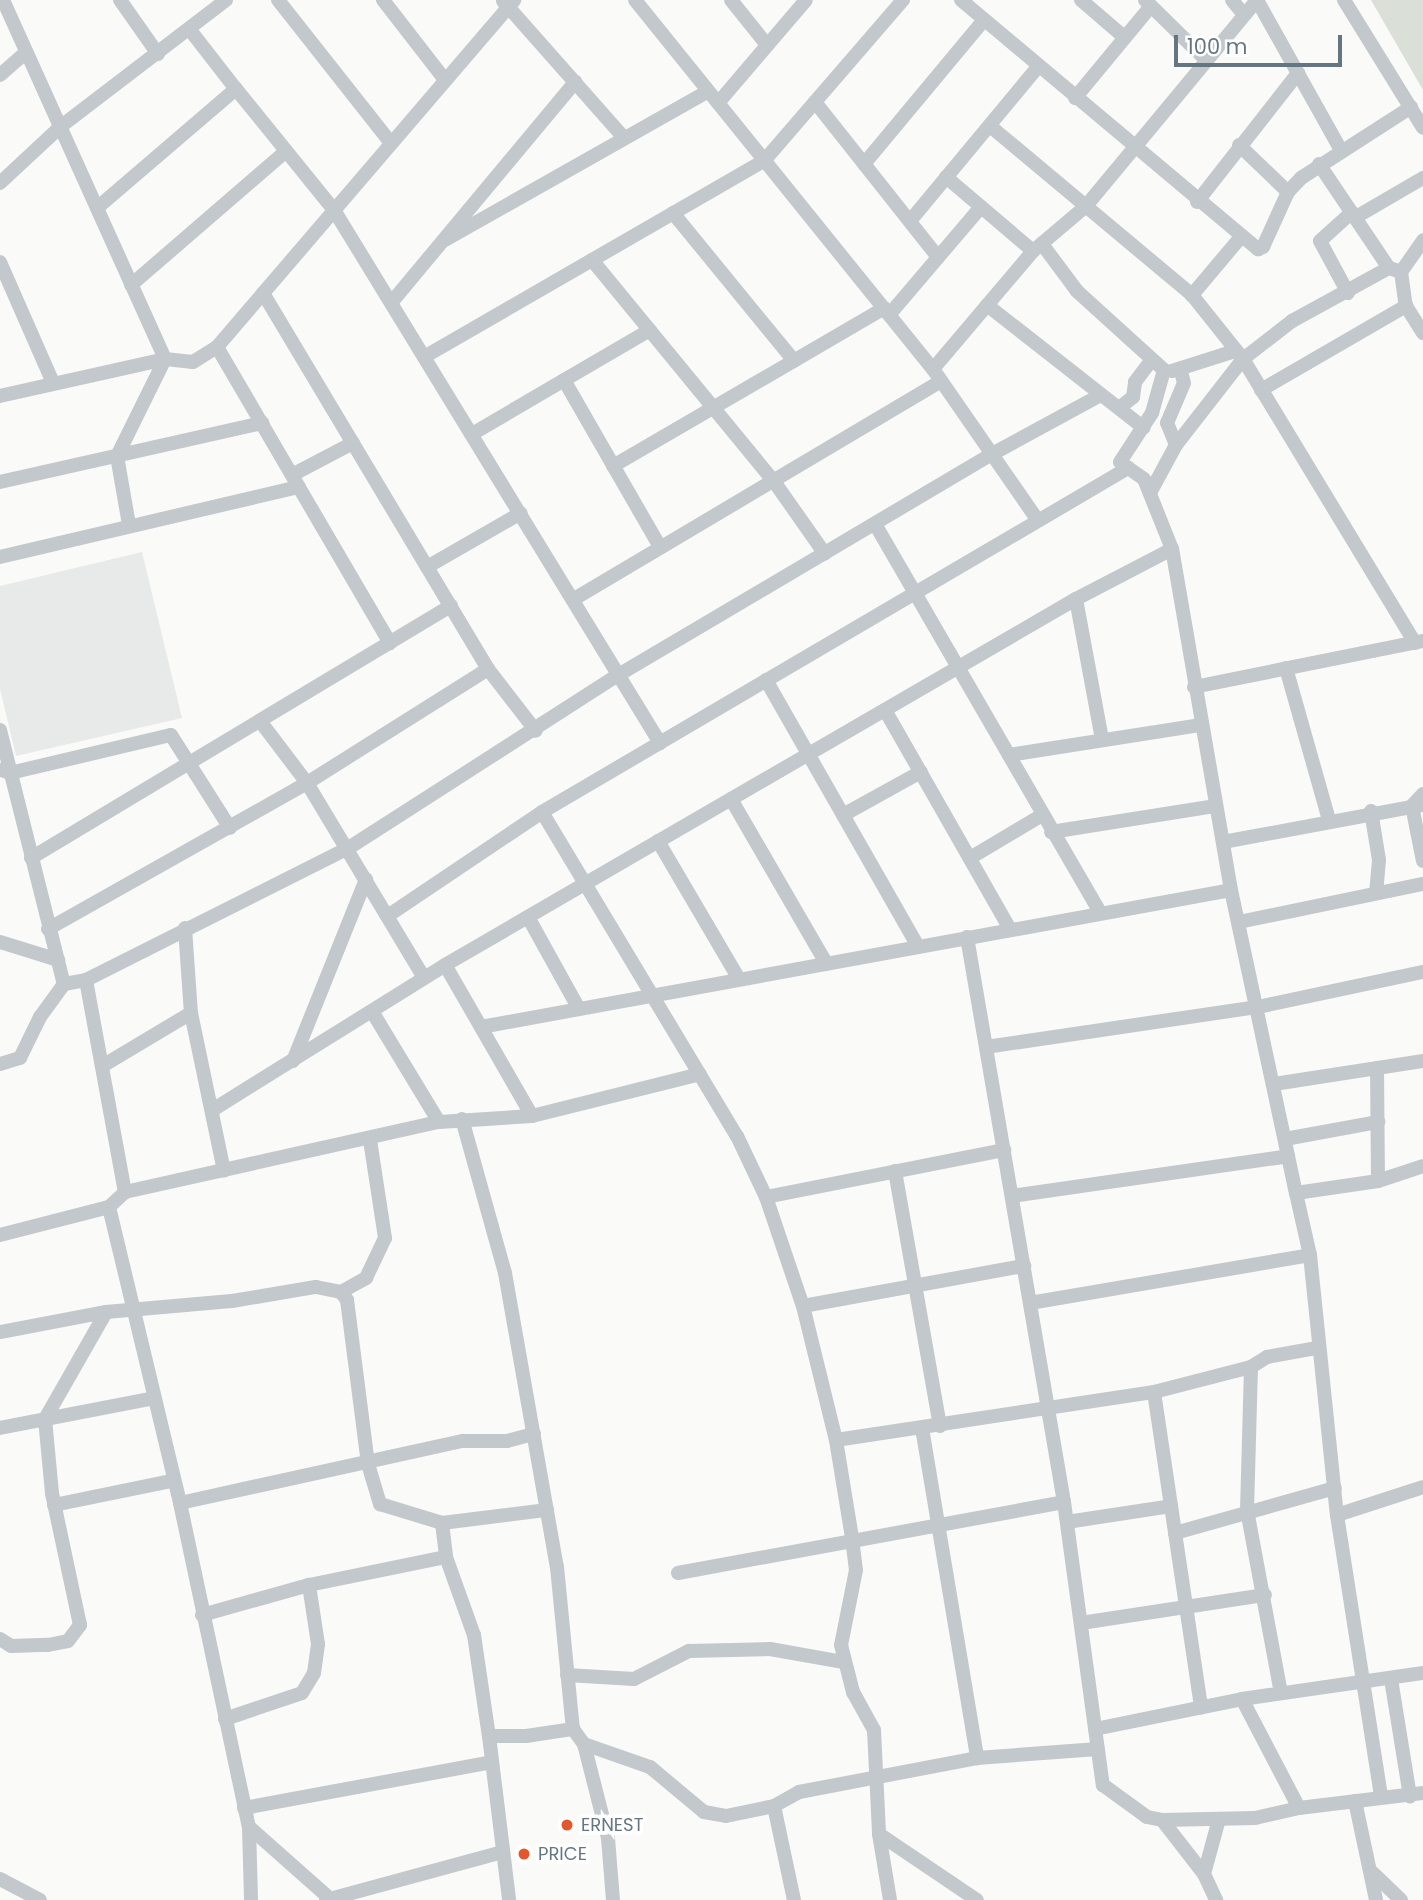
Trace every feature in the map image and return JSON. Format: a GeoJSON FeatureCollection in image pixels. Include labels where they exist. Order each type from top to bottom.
{"type":"FeatureCollection","features":[{"type":"Feature","properties":{"kind":"street"},"geometry":{"type":"LineString","coordinates":[[3,0],[164,359],[117,456],[129,525]]}},
{"type":"Feature","properties":{"kind":"street"},"geometry":{"type":"LineString","coordinates":[[120,0],[158,54]]}},
{"type":"Feature","properties":{"kind":"street"},"geometry":{"type":"LineString","coordinates":[[0,183],[60,127],[226,0]]}},
{"type":"Feature","properties":{"kind":"street"},"geometry":{"type":"LineString","coordinates":[[278,0],[391,143]]}},
{"type":"Feature","properties":{"kind":"street"},"geometry":{"type":"LineString","coordinates":[[383,0],[445,80]]}},
{"type":"Feature","properties":{"kind":"street"},"geometry":{"type":"LineString","coordinates":[[635,0],[937,375],[994,453],[1037,519]]}},
{"type":"Feature","properties":{"kind":"street"},"geometry":{"type":"LineString","coordinates":[[730,0],[767,46]]}},
{"type":"Feature","properties":{"kind":"street"},"geometry":{"type":"LineString","coordinates":[[718,103],[806,0]]}},
{"type":"Feature","properties":{"kind":"street"},"geometry":{"type":"LineString","coordinates":[[424,357],[764,160],[902,0]]}},
{"type":"Feature","properties":{"kind":"street"},"geometry":{"type":"LineString","coordinates":[[961,0],[1252,247],[1263,247],[1288,192],[1320,164],[1411,107]]}},
{"type":"Feature","properties":{"kind":"street"},"geometry":{"type":"LineString","coordinates":[[1081,0],[1124,37]]}},
{"type":"Feature","properties":{"kind":"street"},"geometry":{"type":"LineString","coordinates":[[1232,0],[1244,15]]}},
{"type":"Feature","properties":{"kind":"street"},"geometry":{"type":"LineString","coordinates":[[573,599],[773,480],[937,375],[987,305],[1037,247],[1086,206],[1257,0],[1341,150]]}},
{"type":"Feature","properties":{"kind":"street"},"geometry":{"type":"LineString","coordinates":[[1344,0],[1423,128]]}},
{"type":"Feature","properties":{"kind":"street"},"geometry":{"type":"LineString","coordinates":[[0,396],[164,359],[193,362],[217,347],[445,80],[508,2],[624,138]]}},
{"type":"Feature","properties":{"kind":"street"},"geometry":{"type":"LineString","coordinates":[[1075,98],[1148,3],[1206,60]]}},
{"type":"Feature","properties":{"kind":"street"},"geometry":{"type":"LineString","coordinates":[[864,164],[984,20]]}},
{"type":"Feature","properties":{"kind":"street"},"geometry":{"type":"LineString","coordinates":[[190,30],[334,210],[660,743]]}},
{"type":"Feature","properties":{"kind":"street"},"geometry":{"type":"LineString","coordinates":[[0,75],[26,51]]}},
{"type":"Feature","properties":{"kind":"street"},"geometry":{"type":"LineString","coordinates":[[910,221],[1038,67]]}},
{"type":"Feature","properties":{"kind":"street"},"geometry":{"type":"LineString","coordinates":[[1197,202],[1298,73]]}},
{"type":"Feature","properties":{"kind":"street"},"geometry":{"type":"LineString","coordinates":[[391,303],[575,82]]}},
{"type":"Feature","properties":{"kind":"street"},"geometry":{"type":"LineString","coordinates":[[97,208],[236,89]]}},
{"type":"Feature","properties":{"kind":"street"},"geometry":{"type":"LineString","coordinates":[[446,240],[708,91]]}},
{"type":"Feature","properties":{"kind":"street"},"geometry":{"type":"LineString","coordinates":[[815,102],[938,257]]}},
{"type":"Feature","properties":{"kind":"street"},"geometry":{"type":"LineString","coordinates":[[990,125],[1192,295],[1239,355],[1419,642],[1194,687]]}},
{"type":"Feature","properties":{"kind":"street"},"geometry":{"type":"LineString","coordinates":[[1239,145],[1288,192]]}},
{"type":"Feature","properties":{"kind":"street"},"geometry":{"type":"LineString","coordinates":[[131,285],[286,151]]}},
{"type":"Feature","properties":{"kind":"street"},"geometry":{"type":"LineString","coordinates":[[1320,164],[1395,270],[1406,306],[1423,333]]}},
{"type":"Feature","properties":{"kind":"street"},"geometry":{"type":"LineString","coordinates":[[946,177],[1037,247],[1077,291],[1164,370],[1181,372],[1239,355],[1292,321],[1395,270],[1423,240]]}},
{"type":"Feature","properties":{"kind":"street"},"geometry":{"type":"LineString","coordinates":[[1348,293],[1320,241],[1354,215],[1423,178]]}},
{"type":"Feature","properties":{"kind":"street"},"geometry":{"type":"LineString","coordinates":[[613,466],[794,361],[887,312],[981,206]]}},
{"type":"Feature","properties":{"kind":"street"},"geometry":{"type":"LineString","coordinates":[[673,214],[794,361]]}},
{"type":"Feature","properties":{"kind":"street"},"geometry":{"type":"LineString","coordinates":[[1192,295],[1240,238]]}},
{"type":"Feature","properties":{"kind":"street"},"geometry":{"type":"LineString","coordinates":[[592,260],[773,480],[825,554]]}},
{"type":"Feature","properties":{"kind":"street"},"geometry":{"type":"LineString","coordinates":[[0,262],[53,383]]}},
{"type":"Feature","properties":{"kind":"street"},"geometry":{"type":"LineString","coordinates":[[263,293],[488,669],[536,731]]}},
{"type":"Feature","properties":{"kind":"street"},"geometry":{"type":"LineString","coordinates":[[0,302],[15,298]]}},
{"type":"Feature","properties":{"kind":"street"},"geometry":{"type":"LineString","coordinates":[[987,305],[1099,396],[1144,428]]}},
{"type":"Feature","properties":{"kind":"street"},"geometry":{"type":"LineString","coordinates":[[1261,390],[1406,306]]}},
{"type":"Feature","properties":{"kind":"street"},"geometry":{"type":"LineString","coordinates":[[472,434],[650,330]]}},
{"type":"Feature","properties":{"kind":"street"},"geometry":{"type":"LineString","coordinates":[[217,347],[390,643]]}},
{"type":"Feature","properties":{"kind":"street"},"geometry":{"type":"LineString","coordinates":[[1150,493],[1176,445],[1239,355]]}},
{"type":"Feature","properties":{"kind":"street"},"geometry":{"type":"LineString","coordinates":[[1119,408],[1133,397],[1135,382],[1151,360]]}},
{"type":"Feature","properties":{"kind":"street"},"geometry":{"type":"LineString","coordinates":[[1164,370],[1158,398],[1144,428],[1120,462],[1144,479],[1172,548],[1200,725],[1231,890],[1310,1255],[1317,1348],[1337,1515],[1381,1796]]}},
{"type":"Feature","properties":{"kind":"street"},"geometry":{"type":"LineString","coordinates":[[1176,445],[1167,422],[1184,383],[1181,372]]}},
{"type":"Feature","properties":{"kind":"street"},"geometry":{"type":"LineString","coordinates":[[564,380],[660,547]]}},
{"type":"Feature","properties":{"kind":"street"},"geometry":{"type":"LineString","coordinates":[[0,1063],[20,1058],[40,1017],[64,985],[86,980],[347,849],[536,731],[620,674],[994,453],[1099,396]]}},
{"type":"Feature","properties":{"kind":"street"},"geometry":{"type":"LineString","coordinates":[[0,482],[262,423]]}},
{"type":"Feature","properties":{"kind":"street"},"geometry":{"type":"LineString","coordinates":[[1,555],[296,481],[354,443]]}},
{"type":"Feature","properties":{"kind":"street"},"geometry":{"type":"LineString","coordinates":[[389,915],[542,812],[1128,468]]}},
{"type":"Feature","properties":{"kind":"street"},"geometry":{"type":"LineString","coordinates":[[427,566],[521,513]]}},
{"type":"Feature","properties":{"kind":"street"},"geometry":{"type":"LineString","coordinates":[[875,524],[1051,832],[1100,912]]}},
{"type":"Feature","properties":{"kind":"street"},"geometry":{"type":"LineString","coordinates":[[214,1109],[528,916],[1076,599],[1172,548]]}},
{"type":"Feature","properties":{"kind":"street"},"geometry":{"type":"LineString","coordinates":[[1076,599],[1102,740]]}},
{"type":"Feature","properties":{"kind":"street"},"geometry":{"type":"LineString","coordinates":[[31,858],[451,606]]}},
{"type":"Feature","properties":{"kind":"street"},"geometry":{"type":"LineString","coordinates":[[1286,668],[1329,820]]}},
{"type":"Feature","properties":{"kind":"street"},"geometry":{"type":"LineString","coordinates":[[48,929],[307,783],[488,669]]}},
{"type":"Feature","properties":{"kind":"street"},"geometry":{"type":"LineString","coordinates":[[766,680],[918,946]]}},
{"type":"Feature","properties":{"kind":"street"},"geometry":{"type":"LineString","coordinates":[[885,710],[1010,929]]}},
{"type":"Feature","properties":{"kind":"street"},"geometry":{"type":"LineString","coordinates":[[260,721],[307,783],[389,915],[424,978]]}},
{"type":"Feature","properties":{"kind":"street"},"geometry":{"type":"LineString","coordinates":[[1009,755],[1200,725]]}},
{"type":"Feature","properties":{"kind":"street"},"geometry":{"type":"LineString","coordinates":[[0,730],[5,771],[64,985]]}},
{"type":"Feature","properties":{"kind":"street"},"geometry":{"type":"LineString","coordinates":[[5,771],[165,734],[175,739],[230,828]]}},
{"type":"Feature","properties":{"kind":"street"},"geometry":{"type":"LineString","coordinates":[[843,816],[921,772]]}},
{"type":"Feature","properties":{"kind":"street"},"geometry":{"type":"LineString","coordinates":[[1423,794],[1417,806],[1423,860]]}},
{"type":"Feature","properties":{"kind":"street"},"geometry":{"type":"LineString","coordinates":[[731,799],[826,963]]}},
{"type":"Feature","properties":{"kind":"street"},"geometry":{"type":"LineString","coordinates":[[1051,832],[1216,806]]}},
{"type":"Feature","properties":{"kind":"street"},"geometry":{"type":"LineString","coordinates":[[1223,842],[1371,811],[1417,806]]}},
{"type":"Feature","properties":{"kind":"street"},"geometry":{"type":"LineString","coordinates":[[1371,811],[1379,860],[1376,893]]}},
{"type":"Feature","properties":{"kind":"street"},"geometry":{"type":"LineString","coordinates":[[542,812],[700,1074],[766,1197],[803,1306],[836,1440],[852,1538],[856,1570],[841,1645],[853,1692],[874,1730],[879,1834],[890,1900]]}},
{"type":"Feature","properties":{"kind":"street"},"geometry":{"type":"LineString","coordinates":[[970,858],[1042,815]]}},
{"type":"Feature","properties":{"kind":"street"},"geometry":{"type":"LineString","coordinates":[[658,841],[739,979]]}},
{"type":"Feature","properties":{"kind":"street"},"geometry":{"type":"LineString","coordinates":[[293,1061],[366,879]]}},
{"type":"Feature","properties":{"kind":"street"},"geometry":{"type":"LineString","coordinates":[[1239,922],[1423,884]]}},
{"type":"Feature","properties":{"kind":"street"},"geometry":{"type":"LineString","coordinates":[[481,1027],[1231,890]]}},
{"type":"Feature","properties":{"kind":"street"},"geometry":{"type":"LineString","coordinates":[[528,916],[579,1009]]}},
{"type":"Feature","properties":{"kind":"street"},"geometry":{"type":"LineString","coordinates":[[185,928],[191,1013],[214,1109],[224,1171]]}},
{"type":"Feature","properties":{"kind":"street"},"geometry":{"type":"LineString","coordinates":[[967,937],[1064,1502],[1103,1785],[1147,1817],[1162,1820],[1255,1818],[1299,1808],[1381,1796],[1416,1794],[1391,1679]]}},
{"type":"Feature","properties":{"kind":"street"},"geometry":{"type":"LineString","coordinates":[[0,942],[58,960]]}},
{"type":"Feature","properties":{"kind":"street"},"geometry":{"type":"LineString","coordinates":[[445,965],[532,1116]]}},
{"type":"Feature","properties":{"kind":"street"},"geometry":{"type":"LineString","coordinates":[[986,1046],[1258,1007],[1423,972]]}},
{"type":"Feature","properties":{"kind":"street"},"geometry":{"type":"LineString","coordinates":[[86,980],[104,1065],[125,1192]]}},
{"type":"Feature","properties":{"kind":"street"},"geometry":{"type":"LineString","coordinates":[[104,1065],[191,1013]]}},
{"type":"Feature","properties":{"kind":"street"},"geometry":{"type":"LineString","coordinates":[[373,1013],[439,1122]]}},
{"type":"Feature","properties":{"kind":"street"},"geometry":{"type":"LineString","coordinates":[[1274,1084],[1423,1061]]}},
{"type":"Feature","properties":{"kind":"street"},"geometry":{"type":"LineString","coordinates":[[1377,1068],[1378,1181]]}},
{"type":"Feature","properties":{"kind":"street"},"geometry":{"type":"LineString","coordinates":[[0,1235],[109,1207],[125,1192],[370,1140],[439,1122],[532,1116],[700,1074]]}},
{"type":"Feature","properties":{"kind":"street"},"geometry":{"type":"LineString","coordinates":[[463,1119],[496,1233],[547,1510],[573,1729],[584,1744],[608,1838],[613,1900]]}},
{"type":"Feature","properties":{"kind":"street"},"geometry":{"type":"LineString","coordinates":[[1285,1139],[1378,1122]]}},
{"type":"Feature","properties":{"kind":"street"},"geometry":{"type":"LineString","coordinates":[[0,1332],[106,1312],[232,1301],[316,1287],[341,1292],[366,1278],[385,1238],[370,1140]]}},
{"type":"Feature","properties":{"kind":"street"},"geometry":{"type":"LineString","coordinates":[[766,1197],[1004,1150]]}},
{"type":"Feature","properties":{"kind":"street"},"geometry":{"type":"LineString","coordinates":[[1012,1196],[1288,1156]]}},
{"type":"Feature","properties":{"kind":"street"},"geometry":{"type":"LineString","coordinates":[[1296,1194],[1378,1181],[1423,1166]]}},
{"type":"Feature","properties":{"kind":"street"},"geometry":{"type":"LineString","coordinates":[[895,1171],[940,1426]]}},
{"type":"Feature","properties":{"kind":"street"},"geometry":{"type":"LineString","coordinates":[[109,1207],[171,1481],[180,1503],[249,1827],[251,1900]]}},
{"type":"Feature","properties":{"kind":"street"},"geometry":{"type":"LineString","coordinates":[[1030,1304],[1310,1255]]}},
{"type":"Feature","properties":{"kind":"street"},"geometry":{"type":"LineString","coordinates":[[803,1306],[1024,1266]]}},
{"type":"Feature","properties":{"kind":"street"},"geometry":{"type":"LineString","coordinates":[[341,1292],[347,1300],[368,1464],[380,1504],[442,1523],[547,1510]]}},
{"type":"Feature","properties":{"kind":"street"},"geometry":{"type":"LineString","coordinates":[[0,1639],[11,1646],[48,1645],[68,1640],[80,1625],[54,1505],[45,1419],[106,1312]]}},
{"type":"Feature","properties":{"kind":"street"},"geometry":{"type":"LineString","coordinates":[[836,1440],[1049,1410],[1154,1392],[1251,1367],[1267,1356],[1317,1348]]}},
{"type":"Feature","properties":{"kind":"street"},"geometry":{"type":"LineString","coordinates":[[1251,1367],[1247,1510],[1265,1595],[1281,1693]]}},
{"type":"Feature","properties":{"kind":"street"},"geometry":{"type":"LineString","coordinates":[[1154,1392],[1201,1707]]}},
{"type":"Feature","properties":{"kind":"street"},"geometry":{"type":"LineString","coordinates":[[0,1428],[153,1398]]}},
{"type":"Feature","properties":{"kind":"street"},"geometry":{"type":"LineString","coordinates":[[922,1428],[977,1758]]}},
{"type":"Feature","properties":{"kind":"street"},"geometry":{"type":"LineString","coordinates":[[180,1503],[368,1464],[463,1441],[507,1441],[534,1434]]}},
{"type":"Feature","properties":{"kind":"street"},"geometry":{"type":"LineString","coordinates":[[54,1505],[171,1481]]}},
{"type":"Feature","properties":{"kind":"street"},"geometry":{"type":"LineString","coordinates":[[1337,1515],[1423,1487]]}},
{"type":"Feature","properties":{"kind":"street"},"geometry":{"type":"LineString","coordinates":[[1175,1533],[1247,1510],[1335,1488]]}},
{"type":"Feature","properties":{"kind":"street"},"geometry":{"type":"LineString","coordinates":[[678,1573],[852,1538],[1064,1502]]}},
{"type":"Feature","properties":{"kind":"street"},"geometry":{"type":"LineString","coordinates":[[1067,1522],[1171,1506]]}},
{"type":"Feature","properties":{"kind":"street"},"geometry":{"type":"LineString","coordinates":[[442,1523],[446,1557],[474,1635],[509,1900]]}},
{"type":"Feature","properties":{"kind":"street"},"geometry":{"type":"LineString","coordinates":[[202,1615],[309,1585],[446,1557]]}},
{"type":"Feature","properties":{"kind":"street"},"geometry":{"type":"LineString","coordinates":[[225,1719],[302,1693],[314,1673],[318,1644],[309,1585]]}},
{"type":"Feature","properties":{"kind":"street"},"geometry":{"type":"LineString","coordinates":[[1081,1623],[1265,1595]]}},
{"type":"Feature","properties":{"kind":"street"},"geometry":{"type":"LineString","coordinates":[[567,1675],[634,1679],[689,1651],[770,1649],[844,1662]]}},
{"type":"Feature","properties":{"kind":"street"},"geometry":{"type":"LineString","coordinates":[[1095,1729],[1242,1699],[1362,1684],[1423,1673]]}},
{"type":"Feature","properties":{"kind":"street"},"geometry":{"type":"LineString","coordinates":[[1242,1699],[1299,1808]]}},
{"type":"Feature","properties":{"kind":"street"},"geometry":{"type":"LineString","coordinates":[[489,1735],[526,1736],[573,1729]]}},
{"type":"Feature","properties":{"kind":"street"},"geometry":{"type":"LineString","coordinates":[[584,1744],[650,1767],[704,1812],[726,1816],[774,1806],[799,1792],[876,1780],[977,1758],[1098,1749]]}},
{"type":"Feature","properties":{"kind":"street"},"geometry":{"type":"LineString","coordinates":[[244,1808],[492,1762]]}},
{"type":"Feature","properties":{"kind":"street"},"geometry":{"type":"LineString","coordinates":[[1354,1801],[1373,1873],[1376,1900]]}},
{"type":"Feature","properties":{"kind":"street"},"geometry":{"type":"LineString","coordinates":[[774,1806],[794,1900]]}},
{"type":"Feature","properties":{"kind":"street"},"geometry":{"type":"LineString","coordinates":[[1203,1874],[1219,1819]]}},
{"type":"Feature","properties":{"kind":"street"},"geometry":{"type":"LineString","coordinates":[[1162,1820],[1203,1874],[1216,1900]]}},
{"type":"Feature","properties":{"kind":"street"},"geometry":{"type":"LineString","coordinates":[[249,1827],[327,1899],[503,1852]]}},
{"type":"Feature","properties":{"kind":"street"},"geometry":{"type":"LineString","coordinates":[[879,1834],[977,1900]]}},
{"type":"Feature","properties":{"kind":"street"},"geometry":{"type":"LineString","coordinates":[[1373,1873],[1401,1900]]}},
{"type":"Feature","properties":{"kind":"street"},"geometry":{"type":"LineString","coordinates":[[0,1879],[40,1900]]}},
{"type":"Feature","properties":{"kind":"shaded area"},"geometry":{"type":"Polygon","coordinates":[[[1371,0],[1423,0],[1423,90],[1371,0]]]}},
{"type":"Feature","properties":{"kind":"shaded area"},"geometry":{"type":"Polygon","coordinates":[[[142,552],[182,718],[16,756],[0,689],[0,586],[142,552]]]}},
{"type":"Feature","properties":{"kind":"place","name":"ERNEST"},"geometry":{"type":"Point","coordinates":[567,1825]}},
{"type":"Feature","properties":{"kind":"place","name":"PRICE"},"geometry":{"type":"Point","coordinates":[524,1854]}}]}
